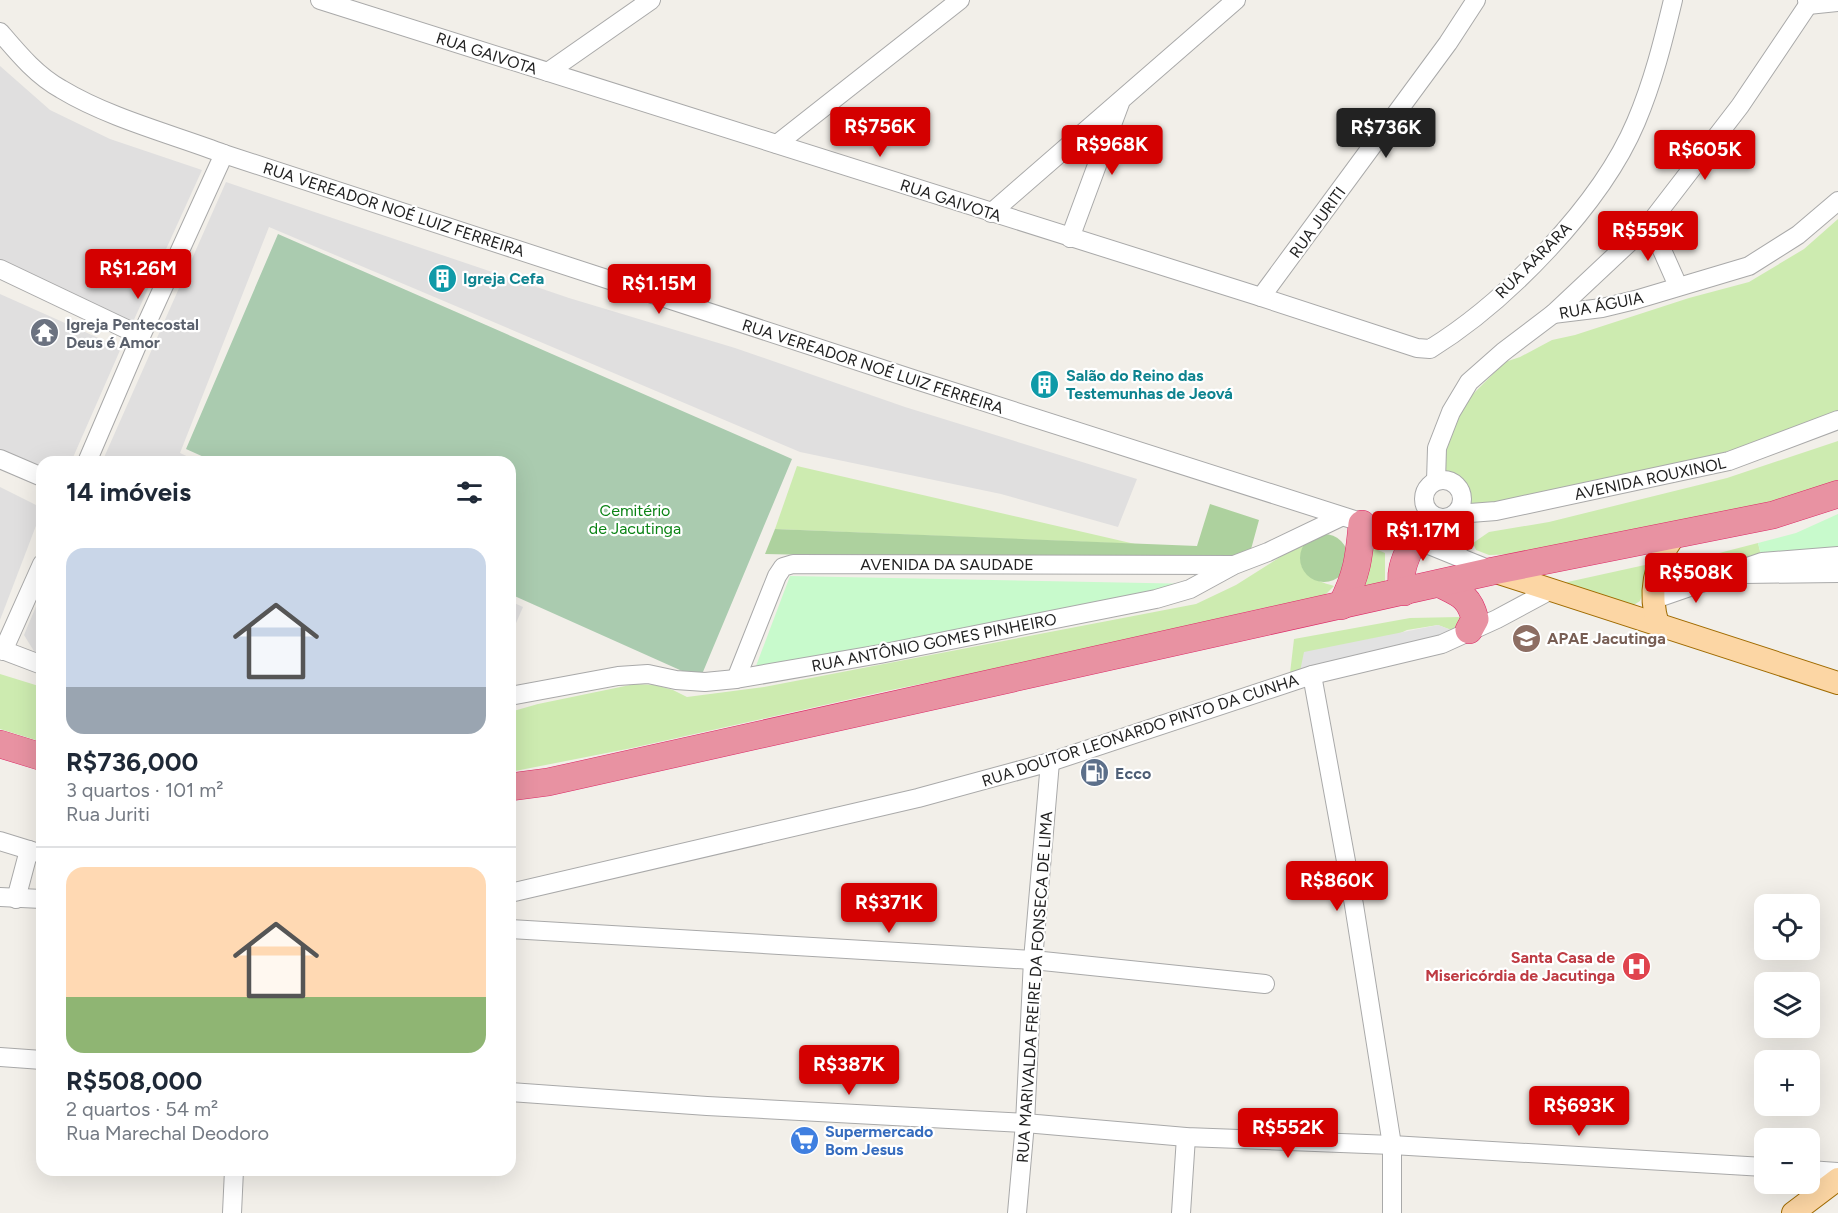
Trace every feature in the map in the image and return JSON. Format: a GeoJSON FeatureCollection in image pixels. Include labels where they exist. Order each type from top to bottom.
{"type":"FeatureCollection","features":[{"type":"Feature","properties":{"kind":"highway"},"geometry":{"type":"LineString","coordinates":[[516,786],[548,782],[1493,571],[1773,515],[1838,494]]}},
{"type":"Feature","properties":{"kind":"highway"},"geometry":{"type":"LineString","coordinates":[[1341,606],[1356,571],[1352,520]]}},
{"type":"Feature","properties":{"kind":"highway"},"geometry":{"type":"LineString","coordinates":[[1404,592],[1401,572],[1414,539]]}},
{"type":"Feature","properties":{"kind":"highway"},"geometry":{"type":"LineString","coordinates":[[1440,584],[1458,593],[1471,604],[1475,619],[1469,630]]}},
{"type":"Feature","properties":{"kind":"highway"},"geometry":{"type":"LineString","coordinates":[[0,744],[36,755]]}},
{"type":"Feature","properties":{"kind":"main road"},"geometry":{"type":"LineString","coordinates":[[1658,625],[1652,600],[1653,581],[1660,560],[1674,536]]}},
{"type":"Feature","properties":{"kind":"main road"},"geometry":{"type":"LineString","coordinates":[[1493,571],[1838,683]]}},
{"type":"Feature","properties":{"kind":"main road"},"geometry":{"type":"LineString","coordinates":[[1793,1213],[1838,1179]]}},
{"type":"Feature","properties":{"kind":"street","name":"RUA GAIVOTA"},"geometry":{"type":"LineString","coordinates":[[320,0],[1417,348],[1430,349],[1443,341]]}},
{"type":"Feature","properties":{"kind":"street"},"geometry":{"type":"LineString","coordinates":[[548,72],[651,0]]}},
{"type":"Feature","properties":{"kind":"street"},"geometry":{"type":"LineString","coordinates":[[777,144],[960,0]]}},
{"type":"Feature","properties":{"kind":"street"},"geometry":{"type":"LineString","coordinates":[[991,213],[1236,0]]}},
{"type":"Feature","properties":{"kind":"street","name":"RUA JURITI"},"geometry":{"type":"LineString","coordinates":[[1261,297],[1448,43],[1476,0]]}},
{"type":"Feature","properties":{"kind":"street","name":"RUA AARARA"},"geometry":{"type":"LineString","coordinates":[[1443,341],[1503,293],[1567,230],[1607,175],[1635,124],[1648,91],[1656,69],[1673,0]]}},
{"type":"Feature","properties":{"kind":"street"},"geometry":{"type":"LineString","coordinates":[[1552,314],[1650,223],[1740,106],[1808,3],[1838,2]]}},
{"type":"Feature","properties":{"kind":"street","name":"RUA VEREADOR NOÉ LUIZ FERREIRA"},"geometry":{"type":"LineString","coordinates":[[0,32],[28,64],[59,88],[94,105],[224,154],[1414,539],[1493,571]]}},
{"type":"Feature","properties":{"kind":"street"},"geometry":{"type":"LineString","coordinates":[[1070,238],[1121,101]]}},
{"type":"Feature","properties":{"kind":"street"},"geometry":{"type":"LineString","coordinates":[[90,456],[141,336],[224,154]]}},
{"type":"Feature","properties":{"kind":"street","name":"RUA ÁGUIA"},"geometry":{"type":"LineString","coordinates":[[1436,481],[1437,448],[1451,412],[1469,382],[1552,314],[1602,308],[1635,300],[1749,266],[1798,236],[1838,201]]}},
{"type":"Feature","properties":{"kind":"street"},"geometry":{"type":"LineString","coordinates":[[1650,223],[1678,286]]}},
{"type":"Feature","properties":{"kind":"street"},"geometry":{"type":"LineString","coordinates":[[0,269],[141,336]]}},
{"type":"Feature","properties":{"kind":"street","name":"AVENIDA ROUXINOL"},"geometry":{"type":"LineString","coordinates":[[1443,515],[1496,511],[1729,461],[1838,420]]}},
{"type":"Feature","properties":{"kind":"street"},"geometry":{"type":"LineString","coordinates":[[0,459],[36,474]]}},
{"type":"Feature","properties":{"kind":"street"},"geometry":{"type":"LineString","coordinates":[[1414,539],[1443,515],[1462,506],[1463,498],[1460,489],[1453,482],[1436,481],[1428,486],[1424,495],[1424,504],[1443,515],[1458,556]]}},
{"type":"Feature","properties":{"kind":"street","name":"RUA ANTÔNIO GOMES PINHEIRO"},"geometry":{"type":"LineString","coordinates":[[516,695],[618,676],[648,674],[676,680],[705,682],[736,679],[880,654],[1156,599],[1190,589],[1234,565],[1352,520]]}},
{"type":"Feature","properties":{"kind":"street"},"geometry":{"type":"LineString","coordinates":[[1652,600],[1762,562],[1838,556]]}},
{"type":"Feature","properties":{"kind":"street","name":"AVENIDA DA SAUDADE"},"geometry":{"type":"LineString","coordinates":[[736,679],[777,576],[783,567],[793,564],[1234,565]]}},
{"type":"Feature","properties":{"kind":"street"},"geometry":{"type":"LineString","coordinates":[[1729,574],[1838,573]]}},
{"type":"Feature","properties":{"kind":"street"},"geometry":{"type":"LineString","coordinates":[[36,577],[2,650],[36,663]]}},
{"type":"Feature","properties":{"kind":"street","name":"RUA DOUTOR LEONARDO PINTO DA CUNHA"},"geometry":{"type":"LineString","coordinates":[[516,891],[918,798],[1050,762],[1312,675],[1442,644],[1497,619],[1551,590]]}},
{"type":"Feature","properties":{"kind":"street"},"geometry":{"type":"LineString","coordinates":[[1312,675],[1354,905],[1392,1145],[1392,1213]]}},
{"type":"Feature","properties":{"kind":"street"},"geometry":{"type":"LineString","coordinates":[[516,687],[528,692]]}},
{"type":"Feature","properties":{"kind":"street","name":"RUA MARIVALDA FREIRE DA FONSECA DE LIMA"},"geometry":{"type":"LineString","coordinates":[[1017,1213],[1025,1123],[1033,960],[1050,762]]}},
{"type":"Feature","properties":{"kind":"street"},"geometry":{"type":"LineString","coordinates":[[0,841],[35,852],[8,898],[36,900]]}},
{"type":"Feature","properties":{"kind":"street"},"geometry":{"type":"LineString","coordinates":[[516,929],[1033,960],[1264,984]]}},
{"type":"Feature","properties":{"kind":"street"},"geometry":{"type":"LineString","coordinates":[[0,1057],[36,1060]]}},
{"type":"Feature","properties":{"kind":"street"},"geometry":{"type":"LineString","coordinates":[[516,1092],[707,1106],[1025,1123],[1186,1137],[1392,1145],[1754,1166]]}},
{"type":"Feature","properties":{"kind":"street"},"geometry":{"type":"LineString","coordinates":[[1181,1213],[1186,1137]]}},
{"type":"Feature","properties":{"kind":"street"},"geometry":{"type":"LineString","coordinates":[[1820,1171],[1838,1172]]}},
{"type":"Feature","properties":{"kind":"street"},"geometry":{"type":"LineString","coordinates":[[232,1213],[234,1176]]}},
{"type":"Feature","properties":{"kind":"shaded area"},"geometry":{"type":"Polygon","coordinates":[[[0,66],[50,110],[110,139],[202,170],[132,324],[0,264],[0,66]]]}},
{"type":"Feature","properties":{"kind":"shaded area"},"geometry":{"type":"Polygon","coordinates":[[[226,182],[569,298],[735,348],[905,407],[1137,479],[1118,527],[1001,494],[800,452],[269,227],[180,453],[186,456],[105,456],[226,182]]]}},
{"type":"Feature","properties":{"kind":"shaded area"},"geometry":{"type":"Polygon","coordinates":[[[0,294],[121,348],[74,456],[36,456],[36,471],[0,455],[0,294]]]}},
{"type":"Feature","properties":{"kind":"shaded area"},"geometry":{"type":"Polygon","coordinates":[[[0,487],[36,505],[36,526],[0,620],[0,487]]]}},
{"type":"Feature","properties":{"kind":"shaded area"},"geometry":{"type":"Polygon","coordinates":[[[516,604],[523,607],[516,623],[516,604]]]}},
{"type":"Feature","properties":{"kind":"shaded area"},"geometry":{"type":"Polygon","coordinates":[[[36,606],[36,654],[24,635],[36,606]]]}},
{"type":"Feature","properties":{"kind":"shaded area"},"geometry":{"type":"Polygon","coordinates":[[[1438,625],[1462,634],[1298,681],[1304,652],[1438,625]]]}},
{"type":"Feature","properties":{"kind":"green space"},"geometry":{"type":"Polygon","coordinates":[[[1838,219],[1838,415],[1738,451],[1475,508],[1466,502],[1446,480],[1443,469],[1447,440],[1466,401],[1505,362],[1520,357],[1552,340],[1749,282],[1804,249],[1838,219]]]}},
{"type":"Feature","properties":{"kind":"green space","name":"Cemitério de Jacutinga"},"geometry":{"type":"Polygon","coordinates":[[[278,234],[792,459],[700,679],[516,597],[516,456],[202,456],[186,449],[278,234]]]}},
{"type":"Feature","properties":{"kind":"green space"},"geometry":{"type":"Polygon","coordinates":[[[1838,441],[1838,483],[1784,504],[1520,554],[1489,555],[1476,550],[1473,543],[1489,532],[1549,522],[1727,478],[1838,441]]]}},
{"type":"Feature","properties":{"kind":"green space"},"geometry":{"type":"Polygon","coordinates":[[[797,466],[1135,544],[775,529],[797,466]]]}},
{"type":"Feature","properties":{"kind":"green space"},"geometry":{"type":"Polygon","coordinates":[[[1210,504],[1259,520],[1247,564],[765,554],[775,529],[1197,546],[1210,504]]]}},
{"type":"Feature","properties":{"kind":"green space"},"geometry":{"type":"Polygon","coordinates":[[[1838,514],[1838,557],[1761,555],[1758,543],[1796,533],[1838,514]]]}},
{"type":"Feature","properties":{"kind":"green space"},"geometry":{"type":"Polygon","coordinates":[[[1324,534],[1341,541],[1348,558],[1341,575],[1324,582],[1307,575],[1300,558],[1307,541],[1324,534]]]}},
{"type":"Feature","properties":{"kind":"green space"},"geometry":{"type":"Polygon","coordinates":[[[1310,538],[1301,564],[1310,576],[1334,586],[1323,597],[1263,608],[1064,655],[516,771],[516,710],[538,704],[635,684],[655,685],[687,697],[764,687],[1196,604],[1236,585],[1310,538]]]}},
{"type":"Feature","properties":{"kind":"green space"},"geometry":{"type":"Polygon","coordinates":[[[1758,543],[1761,555],[1702,580],[1691,573],[1670,591],[1667,584],[1678,566],[1692,560],[1758,543]]]}},
{"type":"Feature","properties":{"kind":"green space"},"geometry":{"type":"Polygon","coordinates":[[[1366,545],[1385,553],[1385,590],[1362,590],[1366,545]]]}},
{"type":"Feature","properties":{"kind":"green space"},"geometry":{"type":"Polygon","coordinates":[[[1654,563],[1640,601],[1632,606],[1563,583],[1654,563]]]}},
{"type":"Feature","properties":{"kind":"green space"},"geometry":{"type":"Polygon","coordinates":[[[790,576],[1198,584],[753,674],[790,576]]]}},
{"type":"Feature","properties":{"kind":"green space"},"geometry":{"type":"Polygon","coordinates":[[[1460,617],[1463,624],[1462,634],[1438,625],[1407,630],[1298,681],[1289,682],[1294,639],[1410,618],[1460,617]]]}},
{"type":"Feature","properties":{"kind":"green space"},"geometry":{"type":"Polygon","coordinates":[[[0,674],[36,685],[36,740],[0,729],[0,674]]]}},
{"type":"Feature","properties":{"kind":"place","name":"Igreja Cefa"},"geometry":{"type":"Point","coordinates":[442,278]}},
{"type":"Feature","properties":{"kind":"place","name":"Igreja Pentecostal Deus é Amor"},"geometry":{"type":"Point","coordinates":[45,333]}},
{"type":"Feature","properties":{"kind":"place","name":"Salão do Reino das Testemunhas de Jeová"},"geometry":{"type":"Point","coordinates":[1045,384]}},
{"type":"Feature","properties":{"kind":"place","name":"APAE Jacutinga"},"geometry":{"type":"Point","coordinates":[1526,638]}},
{"type":"Feature","properties":{"kind":"place","name":"Ecco"},"geometry":{"type":"Point","coordinates":[1094,773]}},
{"type":"Feature","properties":{"kind":"place","name":"Santa Casa de Misericórdia de Jacutinga"},"geometry":{"type":"Point","coordinates":[1636,966]}},
{"type":"Feature","properties":{"kind":"place","name":"Supermercado Bom Jesus"},"geometry":{"type":"Point","coordinates":[804,1140]}}]}
